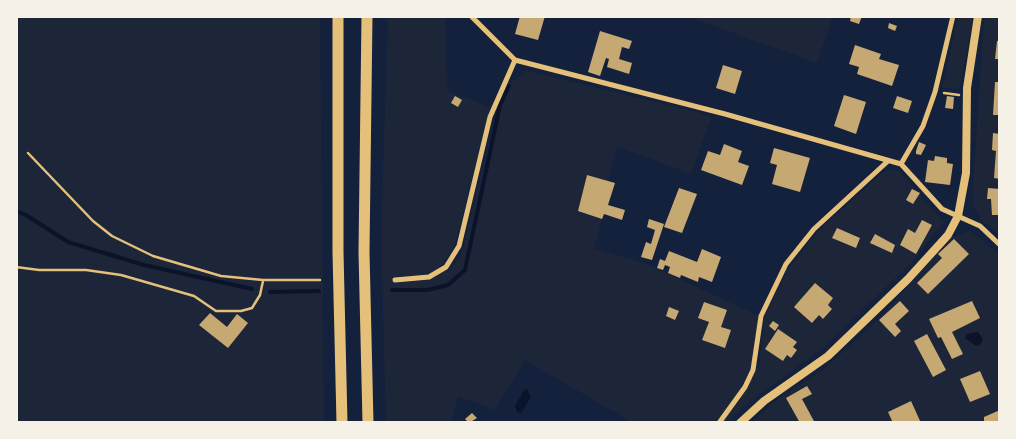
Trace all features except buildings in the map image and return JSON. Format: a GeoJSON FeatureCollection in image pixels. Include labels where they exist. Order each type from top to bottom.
{"type":"FeatureCollection","features":[{"type":"Feature","properties":{"kind":"highway"},"geometry":{"type":"LineString","coordinates":[[338,16],[338,252],[342,423]]}},
{"type":"Feature","properties":{"kind":"highway"},"geometry":{"type":"LineString","coordinates":[[367,16],[364,252],[368,423]]}},
{"type":"Feature","properties":{"kind":"street"},"geometry":{"type":"LineString","coordinates":[[471,16],[515,60],[725,114],[901,164],[942,209],[980,226],[1000,245]]}},
{"type":"Feature","properties":{"kind":"street"},"geometry":{"type":"LineString","coordinates":[[901,164],[923,126],[935,92],[953,16]]}},
{"type":"Feature","properties":{"kind":"street"},"geometry":{"type":"LineString","coordinates":[[740,423],[764,401],[828,356],[908,279],[948,235],[958,216],[966,173],[966,95],[978,16]]}},
{"type":"Feature","properties":{"kind":"street"},"geometry":{"type":"LineString","coordinates":[[395,280],[429,277],[446,267],[459,246],[490,116],[515,60]]}},
{"type":"Feature","properties":{"kind":"street"},"geometry":{"type":"LineString","coordinates":[[719,423],[745,387],[753,370],[761,316],[786,264],[814,229],[888,161]]}},
{"type":"Feature","properties":{"kind":"path"},"geometry":{"type":"LineString","coordinates":[[935,92],[966,95]]}},
{"type":"Feature","properties":{"kind":"path"},"geometry":{"type":"LineString","coordinates":[[28,153],[92,221],[112,236],[153,256],[221,276],[263,280],[320,280]]}},
{"type":"Feature","properties":{"kind":"path"},"geometry":{"type":"LineString","coordinates":[[16,267],[39,270],[86,270],[122,275],[194,296],[216,311],[241,311],[252,308],[260,295],[263,280]]}},
{"type":"Feature","properties":{"kind":"shaded area"},"geometry":{"type":"Polygon","coordinates":[[[16,16],[320,16],[324,423],[16,423],[16,16]]]}},
{"type":"Feature","properties":{"kind":"shaded area"},"geometry":{"type":"Polygon","coordinates":[[[388,16],[445,16],[447,91],[490,107],[455,244],[442,266],[448,272],[461,256],[500,100],[507,85],[527,71],[697,112],[711,118],[691,174],[617,146],[608,182],[587,175],[578,211],[602,219],[594,248],[649,265],[759,316],[752,363],[759,366],[764,318],[787,270],[819,230],[883,172],[890,169],[899,171],[944,222],[910,264],[824,347],[744,406],[728,423],[633,423],[525,360],[495,410],[458,396],[451,423],[386,423],[381,235],[388,16]],[[704,302],[698,318],[709,322],[702,340],[725,348],[731,331],[721,327],[727,310],[704,302]]]}},
{"type":"Feature","properties":{"kind":"shaded area"},"geometry":{"type":"Polygon","coordinates":[[[686,16],[833,16],[817,63],[686,16]]]}},
{"type":"Feature","properties":{"kind":"shaded area"},"geometry":{"type":"Polygon","coordinates":[[[958,16],[973,16],[960,89],[942,88],[958,16]]]}},
{"type":"Feature","properties":{"kind":"shaded area"},"geometry":{"type":"Polygon","coordinates":[[[984,16],[1000,16],[1000,236],[980,219],[972,203],[984,16]]]}},
{"type":"Feature","properties":{"kind":"shaded area"},"geometry":{"type":"Polygon","coordinates":[[[970,231],[1000,255],[1000,423],[751,423],[774,402],[825,368],[876,322],[952,237],[970,231]]]}},
{"type":"Feature","properties":{"kind":"shaded area"},"geometry":{"type":"Polygon","coordinates":[[[978,332],[983,339],[980,345],[976,346],[965,338],[967,334],[978,332]]]}},
{"type":"Feature","properties":{"kind":"shaded area"},"geometry":{"type":"Polygon","coordinates":[[[527,389],[531,397],[521,413],[517,412],[515,406],[524,390],[527,389]]]}},
{"type":"Feature","properties":{"kind":"waterway"},"geometry":{"type":"LineString","coordinates":[[392,290],[427,290],[448,285],[465,270],[500,105],[509,86]]}},
{"type":"Feature","properties":{"kind":"waterway"},"geometry":{"type":"LineString","coordinates":[[16,211],[26,215],[68,242],[144,265],[252,289]]}},
{"type":"Feature","properties":{"kind":"waterway"},"geometry":{"type":"LineString","coordinates":[[270,292],[319,291]]}}]}
